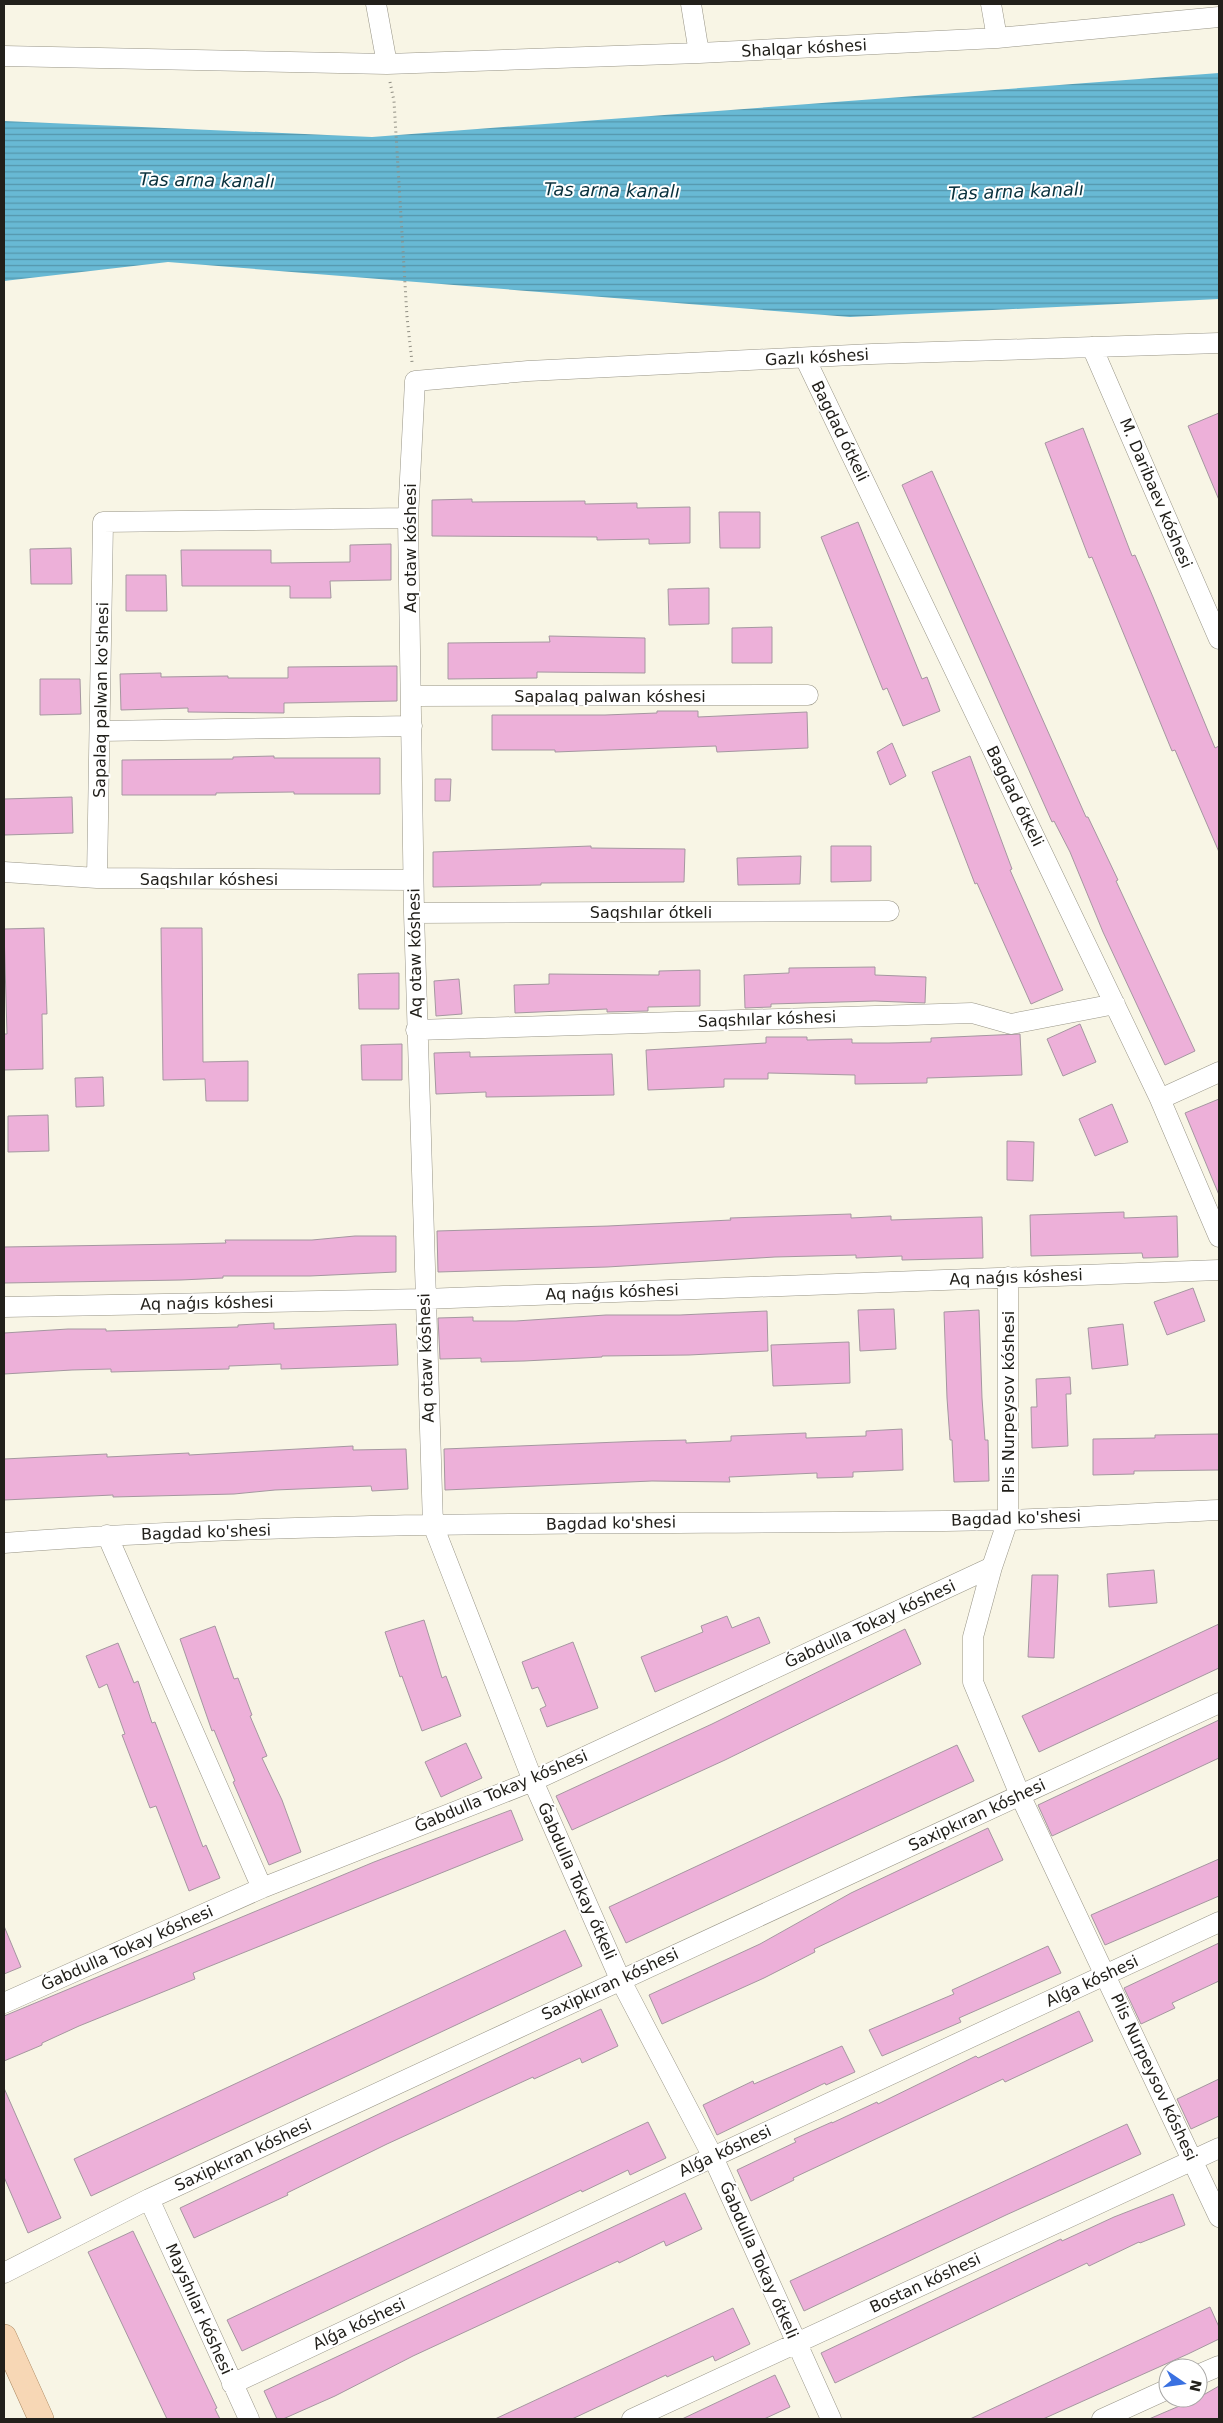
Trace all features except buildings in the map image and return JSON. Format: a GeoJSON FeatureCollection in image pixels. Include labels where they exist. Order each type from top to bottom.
{"type":"FeatureCollection","features":[{"type":"Feature","properties":{"kind":"main road"},"geometry":{"type":"LineString","coordinates":[[4,2336],[41,2419]]}},
{"type":"Feature","properties":{"kind":"street"},"geometry":{"type":"LineString","coordinates":[[376,4],[387,64]]}},
{"type":"Feature","properties":{"kind":"street"},"geometry":{"type":"LineString","coordinates":[[691,4],[699,53]]}},
{"type":"Feature","properties":{"kind":"street"},"geometry":{"type":"LineString","coordinates":[[991,4],[996,38]]}},
{"type":"Feature","properties":{"kind":"street","name":"Shalqar kóshesi"},"geometry":{"type":"LineString","coordinates":[[4,56],[387,64],[699,53],[996,38],[1219,17]]}},
{"type":"Feature","properties":{"kind":"street","name":"Gazlı kóshesi"},"geometry":{"type":"LineString","coordinates":[[415,381],[528,371],[805,358],[1219,343]]}},
{"type":"Feature","properties":{"kind":"street","name":"M. Daribaev kóshesi"},"geometry":{"type":"LineString","coordinates":[[1092,347],[1219,639]]}},
{"type":"Feature","properties":{"kind":"street","name":"Bagdad ótkeli"},"geometry":{"type":"LineString","coordinates":[[805,358],[1160,1099],[1219,1236]]}},
{"type":"Feature","properties":{"kind":"street","name":"Aq otaw kóshesi"},"geometry":{"type":"LineString","coordinates":[[415,381],[408,518],[414,914],[424,1299],[433,1525]]}},
{"type":"Feature","properties":{"kind":"street","name":"Sapalaq palwan ko'shesi"},"geometry":{"type":"LineString","coordinates":[[97,878],[101,731],[103,522],[408,518]]}},
{"type":"Feature","properties":{"kind":"street","name":"Sapalaq palwan kóshesi"},"geometry":{"type":"LineString","coordinates":[[412,696],[808,695]]}},
{"type":"Feature","properties":{"kind":"street"},"geometry":{"type":"LineString","coordinates":[[101,731],[412,726]]}},
{"type":"Feature","properties":{"kind":"street","name":"Saqshılar kóshesi"},"geometry":{"type":"LineString","coordinates":[[4,872],[97,878],[414,880]]}},
{"type":"Feature","properties":{"kind":"street","name":"Saqshılar ótkeli"},"geometry":{"type":"LineString","coordinates":[[414,914],[889,911]]}},
{"type":"Feature","properties":{"kind":"street","name":"Saqshılar kóshesi"},"geometry":{"type":"LineString","coordinates":[[416,1030],[972,1013],[1011,1024],[1115,1004]]}},
{"type":"Feature","properties":{"kind":"street"},"geometry":{"type":"LineString","coordinates":[[1160,1099],[1219,1072]]}},
{"type":"Feature","properties":{"kind":"street","name":"Aq naǵıs kóshesi"},"geometry":{"type":"LineString","coordinates":[[4,1307],[424,1299],[1219,1270]]}},
{"type":"Feature","properties":{"kind":"street","name":"Plis Nurpeysov kóshesi"},"geometry":{"type":"LineString","coordinates":[[1008,1278],[1008,1520],[992,1567],[973,1638],[973,1682],[1020,1795],[1219,2217]]}},
{"type":"Feature","properties":{"kind":"street","name":"Bagdad ko'shesi"},"geometry":{"type":"LineString","coordinates":[[4,1543],[107,1535],[433,1525],[1008,1520],[1219,1510]]}},
{"type":"Feature","properties":{"kind":"street","name":"Ǵabdulla Tokay ótkeli"},"geometry":{"type":"LineString","coordinates":[[433,1525],[533,1781],[620,1979],[712,2157],[830,2419]]}},
{"type":"Feature","properties":{"kind":"street"},"geometry":{"type":"LineString","coordinates":[[107,1535],[262,1888]]}},
{"type":"Feature","properties":{"kind":"street","name":"Ǵabdulla Tokay kóshesi"},"geometry":{"type":"LineString","coordinates":[[4,2003],[262,1888],[533,1781],[992,1567]]}},
{"type":"Feature","properties":{"kind":"street","name":"Saxipkıran kóshesi"},"geometry":{"type":"LineString","coordinates":[[4,2273],[149,2199],[620,1979],[1219,1703]]}},
{"type":"Feature","properties":{"kind":"street","name":"Alǵa kóshesi"},"geometry":{"type":"LineString","coordinates":[[232,2384],[712,2157],[1219,1922]]}},
{"type":"Feature","properties":{"kind":"street","name":"Bostan kóshesi"},"geometry":{"type":"LineString","coordinates":[[632,2419],[1219,2148]]}},
{"type":"Feature","properties":{"kind":"street","name":"Mayshılar kóshesi"},"geometry":{"type":"LineString","coordinates":[[149,2199],[249,2419]]}},
{"type":"Feature","properties":{"kind":"street"},"geometry":{"type":"LineString","coordinates":[[1102,2419],[1158,2394]]}},
{"type":"Feature","properties":{"kind":"path"},"geometry":{"type":"LineString","coordinates":[[394,101],[406,317],[415,381]]}},
{"type":"Feature","properties":{"kind":"water","name":"Tas arna kanalı"},"geometry":{"type":"Polygon","coordinates":[[[1219,73],[1219,299],[850,317],[168,262],[4,281],[4,121],[372,137],[1219,73]]]}}]}
